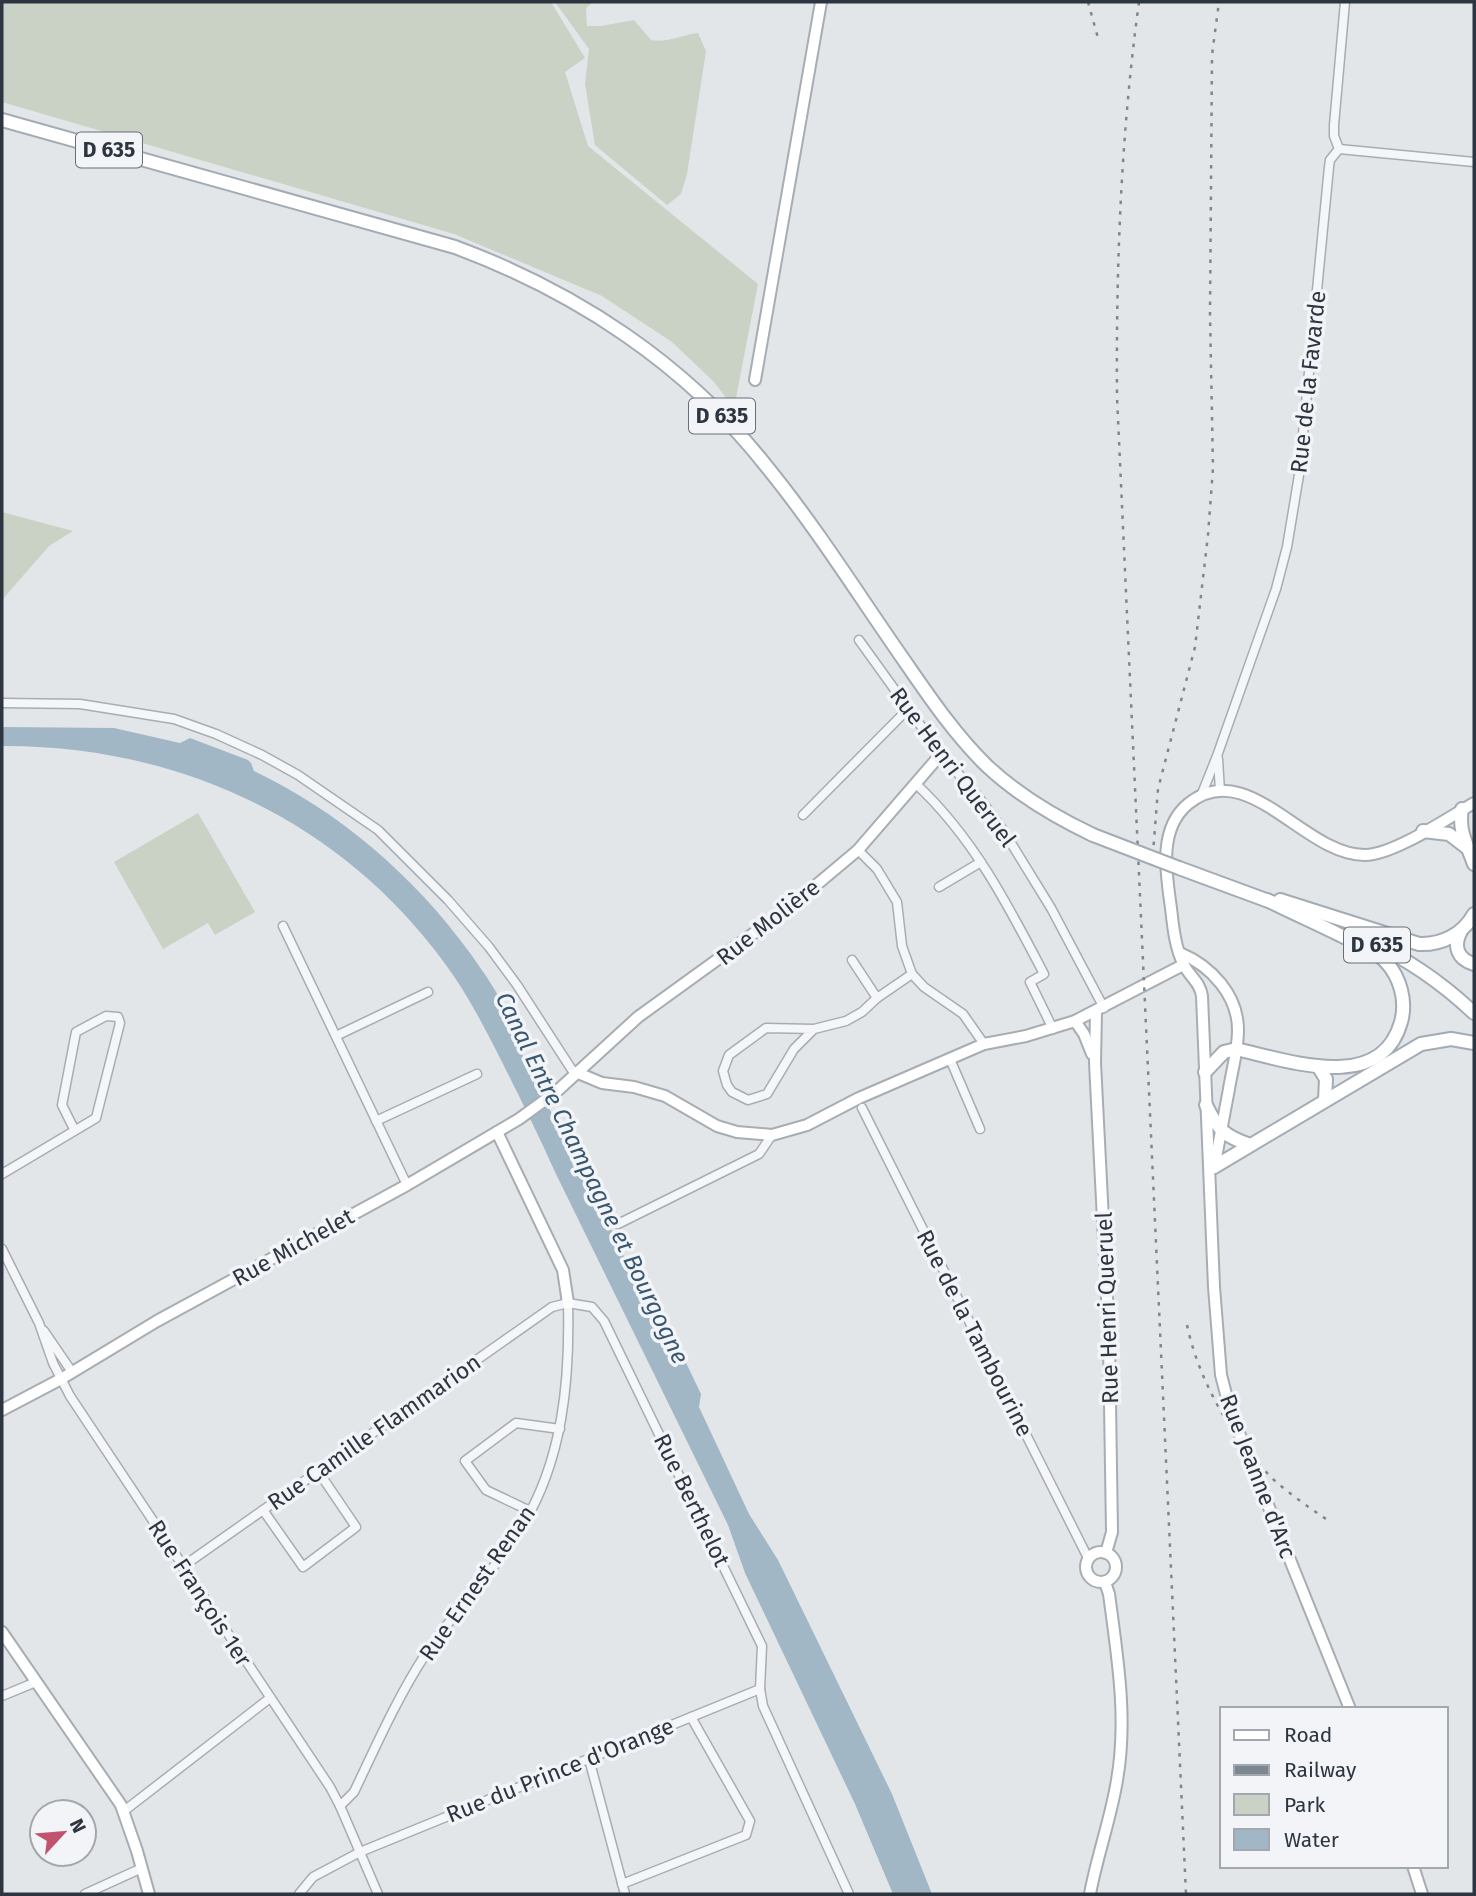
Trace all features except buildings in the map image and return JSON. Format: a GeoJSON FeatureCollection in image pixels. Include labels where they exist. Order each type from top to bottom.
{"type":"FeatureCollection","features":[{"type":"Feature","properties":{"kind":"main road"},"geometry":{"type":"LineString","coordinates":[[755,380],[821,2]]}},
{"type":"Feature","properties":{"kind":"main road","name":"D 635"},"geometry":{"type":"LineString","coordinates":[[2,120],[455,247],[527,276],[598,315],[687,382],[750,446],[792,500],[921,686],[987,766],[1025,796],[1059,818],[1093,835],[1340,927],[1385,949],[1423,971],[1474,1013]]}},
{"type":"Feature","properties":{"kind":"main road","name":"Rue Molière"},"geometry":{"type":"LineString","coordinates":[[578,1073],[638,1017],[790,907],[858,850],[941,754]]}},
{"type":"Feature","properties":{"kind":"main road"},"geometry":{"type":"LineString","coordinates":[[578,1073],[602,1083],[634,1087],[665,1096],[717,1126],[737,1132],[772,1135],[807,1125],[859,1098],[984,1044],[1053,1029],[1075,1021],[1100,1009],[1182,959],[1171,906],[1167,844],[1174,820],[1181,810],[1201,796],[1220,790],[1254,799],[1321,842],[1342,852],[1366,855],[1377,853],[1469,807]]}},
{"type":"Feature","properties":{"kind":"main road"},"geometry":{"type":"LineString","coordinates":[[1469,807],[1460,827],[1474,864]]}},
{"type":"Feature","properties":{"kind":"main road"},"geometry":{"type":"LineString","coordinates":[[1423,831],[1449,835],[1466,847]]}},
{"type":"Feature","properties":{"kind":"main road"},"geometry":{"type":"LineString","coordinates":[[1233,887],[1316,910],[1410,942],[1434,943],[1461,931]]}},
{"type":"Feature","properties":{"kind":"main road"},"geometry":{"type":"LineString","coordinates":[[1205,1072],[1224,1052],[1236,1049],[1318,1066],[1340,1068],[1359,1065],[1385,1049],[1396,1034],[1402,1018],[1399,983],[1386,962],[1370,950],[1267,900]]}},
{"type":"Feature","properties":{"kind":"main road"},"geometry":{"type":"LineString","coordinates":[[1474,914],[1461,931],[1456,947],[1464,960],[1474,964]]}},
{"type":"Feature","properties":{"kind":"main road","name":"Rue Jeanne d'Arc"},"geometry":{"type":"LineString","coordinates":[[1182,959],[1204,967],[1218,980],[1230,996],[1237,1018],[1236,1049],[1210,1191]]}},
{"type":"Feature","properties":{"kind":"main road","name":"Rue Jeanne d'Arc"},"geometry":{"type":"LineString","coordinates":[[1182,959],[1201,990],[1216,1334],[1225,1394],[1349,1707]]}},
{"type":"Feature","properties":{"kind":"main road","name":"Rue Henri Queruel"},"geometry":{"type":"LineString","coordinates":[[1100,1009],[1095,1063],[1110,1338],[1112,1532],[1106,1553]]}},
{"type":"Feature","properties":{"kind":"main road","name":"Rue Henri Queruel"},"geometry":{"type":"LineString","coordinates":[[1075,1021],[1084,1034],[1095,1063]]}},
{"type":"Feature","properties":{"kind":"main road"},"geometry":{"type":"LineString","coordinates":[[1214,1167],[1421,1044],[1451,1039],[1474,1043]]}},
{"type":"Feature","properties":{"kind":"main road"},"geometry":{"type":"LineString","coordinates":[[1318,1066],[1326,1080],[1325,1100]]}},
{"type":"Feature","properties":{"kind":"main road","name":"Rue Michelet"},"geometry":{"type":"LineString","coordinates":[[2,1410],[61,1379],[157,1321],[407,1185],[519,1119],[578,1073]]}},
{"type":"Feature","properties":{"kind":"main road"},"geometry":{"type":"LineString","coordinates":[[1206,1105],[1221,1131],[1234,1140],[1250,1145]]}},
{"type":"Feature","properties":{"kind":"main road"},"geometry":{"type":"LineString","coordinates":[[497,1132],[563,1270],[568,1303]]}},
{"type":"Feature","properties":{"kind":"main road"},"geometry":{"type":"LineString","coordinates":[[1096,1553],[1106,1553],[1113,1559],[1116,1568],[1112,1576],[1105,1581],[1096,1581],[1088,1576],[1088,1558],[1096,1553]]}},
{"type":"Feature","properties":{"kind":"main road"},"geometry":{"type":"LineString","coordinates":[[1090,1894],[1117,1780],[1121,1750],[1121,1686],[1105,1581]]}},
{"type":"Feature","properties":{"kind":"main road"},"geometry":{"type":"LineString","coordinates":[[2,1632],[124,1811],[149,1894]]}},
{"type":"Feature","properties":{"kind":"main road"},"geometry":{"type":"LineString","coordinates":[[1414,1868],[1422,1894]]}},
{"type":"Feature","properties":{"kind":"street","name":"Rue de la Favarde"},"geometry":{"type":"LineString","coordinates":[[1201,796],[1276,589],[1287,547],[1299,475],[1329,167],[1339,149],[1334,136],[1334,125],[1345,2]]}},
{"type":"Feature","properties":{"kind":"street"},"geometry":{"type":"LineString","coordinates":[[1339,149],[1474,162]]}},
{"type":"Feature","properties":{"kind":"street","name":"Rue Henri Queruel"},"geometry":{"type":"LineString","coordinates":[[859,640],[941,754],[1003,830],[1051,908],[1100,1009]]}},
{"type":"Feature","properties":{"kind":"street"},"geometry":{"type":"LineString","coordinates":[[2,703],[80,704],[174,719],[251,749],[309,782],[378,830],[448,900],[489,947],[572,1070],[578,1073]]}},
{"type":"Feature","properties":{"kind":"street"},"geometry":{"type":"LineString","coordinates":[[803,815],[908,709]]}},
{"type":"Feature","properties":{"kind":"street","name":"Rue de la Favarde"},"geometry":{"type":"LineString","coordinates":[[1217,756],[1220,790]]}},
{"type":"Feature","properties":{"kind":"street"},"geometry":{"type":"LineString","coordinates":[[916,784],[941,807],[981,862],[1044,974],[1030,982],[1053,1029]]}},
{"type":"Feature","properties":{"kind":"street"},"geometry":{"type":"LineString","coordinates":[[858,850],[877,869],[897,902],[902,946],[912,974],[924,987],[963,1014],[984,1044]]}},
{"type":"Feature","properties":{"kind":"street"},"geometry":{"type":"LineString","coordinates":[[939,887],[981,862]]}},
{"type":"Feature","properties":{"kind":"street"},"geometry":{"type":"LineString","coordinates":[[283,926],[407,1185]]}},
{"type":"Feature","properties":{"kind":"street"},"geometry":{"type":"LineString","coordinates":[[852,960],[877,998]]}},
{"type":"Feature","properties":{"kind":"street"},"geometry":{"type":"LineString","coordinates":[[814,1029],[794,1049],[772,1090],[767,1094],[748,1100],[740,1097],[727,1085],[723,1071],[729,1055],[766,1028],[814,1029],[846,1021],[912,974]]}},
{"type":"Feature","properties":{"kind":"street"},"geometry":{"type":"LineString","coordinates":[[336,1036],[428,992]]}},
{"type":"Feature","properties":{"kind":"street"},"geometry":{"type":"LineString","coordinates":[[2,1174],[96,1118],[120,1023],[118,1017],[112,1015],[76,1032],[62,1105],[74,1129]]}},
{"type":"Feature","properties":{"kind":"street"},"geometry":{"type":"LineString","coordinates":[[950,1059],[980,1129]]}},
{"type":"Feature","properties":{"kind":"street"},"geometry":{"type":"LineString","coordinates":[[376,1121],[477,1074]]}},
{"type":"Feature","properties":{"kind":"street","name":"Rue de la Tambourine"},"geometry":{"type":"LineString","coordinates":[[862,1108],[1088,1558]]}},
{"type":"Feature","properties":{"kind":"street"},"geometry":{"type":"LineString","coordinates":[[618,1224],[759,1154],[772,1135]]}},
{"type":"Feature","properties":{"kind":"street"},"geometry":{"type":"LineString","coordinates":[[2,1249],[38,1323],[72,1372]]}},
{"type":"Feature","properties":{"kind":"street","name":"Rue Ernest Renan"},"geometry":{"type":"LineString","coordinates":[[340,1806],[354,1792],[424,1657],[521,1529],[544,1484],[560,1429],[569,1335],[568,1303]]}},
{"type":"Feature","properties":{"kind":"street","name":"Rue Camille Flammarion"},"geometry":{"type":"LineString","coordinates":[[182,1567],[552,1307],[568,1303]]}},
{"type":"Feature","properties":{"kind":"street","name":"Rue Berthelot"},"geometry":{"type":"LineString","coordinates":[[568,1303],[592,1307],[600,1313],[762,1646],[760,1689],[763,1706],[849,1894]]}},
{"type":"Feature","properties":{"kind":"street","name":"Rue François 1er"},"geometry":{"type":"LineString","coordinates":[[38,1323],[61,1379],[340,1806],[360,1852]]}},
{"type":"Feature","properties":{"kind":"street"},"geometry":{"type":"LineString","coordinates":[[530,1511],[486,1490],[465,1461],[516,1423],[560,1429]]}},
{"type":"Feature","properties":{"kind":"street"},"geometry":{"type":"LineString","coordinates":[[263,1510],[303,1567],[356,1527],[318,1471]]}},
{"type":"Feature","properties":{"kind":"street"},"geometry":{"type":"LineString","coordinates":[[2,1696],[36,1682]]}},
{"type":"Feature","properties":{"kind":"street","name":"Rue du Prince d'Orange"},"geometry":{"type":"LineString","coordinates":[[299,1894],[313,1877],[360,1852],[760,1689]]}},
{"type":"Feature","properties":{"kind":"street"},"geometry":{"type":"LineString","coordinates":[[124,1811],[270,1698]]}},
{"type":"Feature","properties":{"kind":"street"},"geometry":{"type":"LineString","coordinates":[[622,1884],[746,1835],[750,1821],[691,1717]]}},
{"type":"Feature","properties":{"kind":"street"},"geometry":{"type":"LineString","coordinates":[[589,1759],[625,1894]]}},
{"type":"Feature","properties":{"kind":"street"},"geometry":{"type":"LineString","coordinates":[[360,1852],[378,1894]]}},
{"type":"Feature","properties":{"kind":"street"},"geometry":{"type":"LineString","coordinates":[[85,1894],[142,1868]]}},
{"type":"Feature","properties":{"kind":"green space"},"geometry":{"type":"Polygon","coordinates":[[[2,2],[551,2],[585,58],[565,72],[588,146],[758,284],[734,408],[714,382],[672,342],[602,296],[454,234],[2,102],[2,2]]]}},
{"type":"Feature","properties":{"kind":"green space"},"geometry":{"type":"Polygon","coordinates":[[[555,2],[593,2],[586,8],[587,26],[634,20],[651,40],[669,40],[698,33],[706,51],[687,174],[681,194],[667,205],[595,145],[585,84],[589,49],[555,2]]]}},
{"type":"Feature","properties":{"kind":"green space"},"geometry":{"type":"Polygon","coordinates":[[[2,512],[73,531],[49,546],[2,600],[2,512]]]}},
{"type":"Feature","properties":{"kind":"green space"},"geometry":{"type":"Polygon","coordinates":[[[198,813],[255,912],[215,935],[208,923],[163,949],[114,862],[198,813]]]}},
{"type":"Feature","properties":{"kind":"water"},"geometry":{"type":"Polygon","coordinates":[[[2,727],[114,728],[180,743],[190,738],[248,760],[254,771],[316,806],[373,848],[400,872],[448,925],[470,953],[502,1003],[527,1066],[577,1159],[641,1293],[656,1300],[701,1394],[699,1407],[749,1514],[778,1560],[892,1794],[932,1894],[893,1894],[855,1804],[745,1573],[728,1525],[497,1052],[466,994],[443,961],[401,911],[354,867],[303,830],[248,800],[190,776],[130,759],[67,749],[2,746],[2,727]]]}},
{"type":"Feature","properties":{"kind":"railway"},"geometry":{"type":"LineString","coordinates":[[1088,2],[1098,38]]}},
{"type":"Feature","properties":{"kind":"railway"},"geometry":{"type":"LineString","coordinates":[[1139,2],[1121,199],[1117,397],[1186,1894]]}},
{"type":"Feature","properties":{"kind":"railway"},"geometry":{"type":"LineString","coordinates":[[1152,866],[1158,789],[1195,647],[1208,535],[1213,468],[1210,314],[1212,55],[1219,2]]}},
{"type":"Feature","properties":{"kind":"railway"},"geometry":{"type":"LineString","coordinates":[[1187,1325],[1209,1389],[1245,1447],[1274,1480],[1326,1519]]}},
{"type":"Feature","properties":{"kind":"water label","name":"Canal Entre Champagne et Bourgogne"},"geometry":{"type":"Point","coordinates":[592,1178]}}]}
